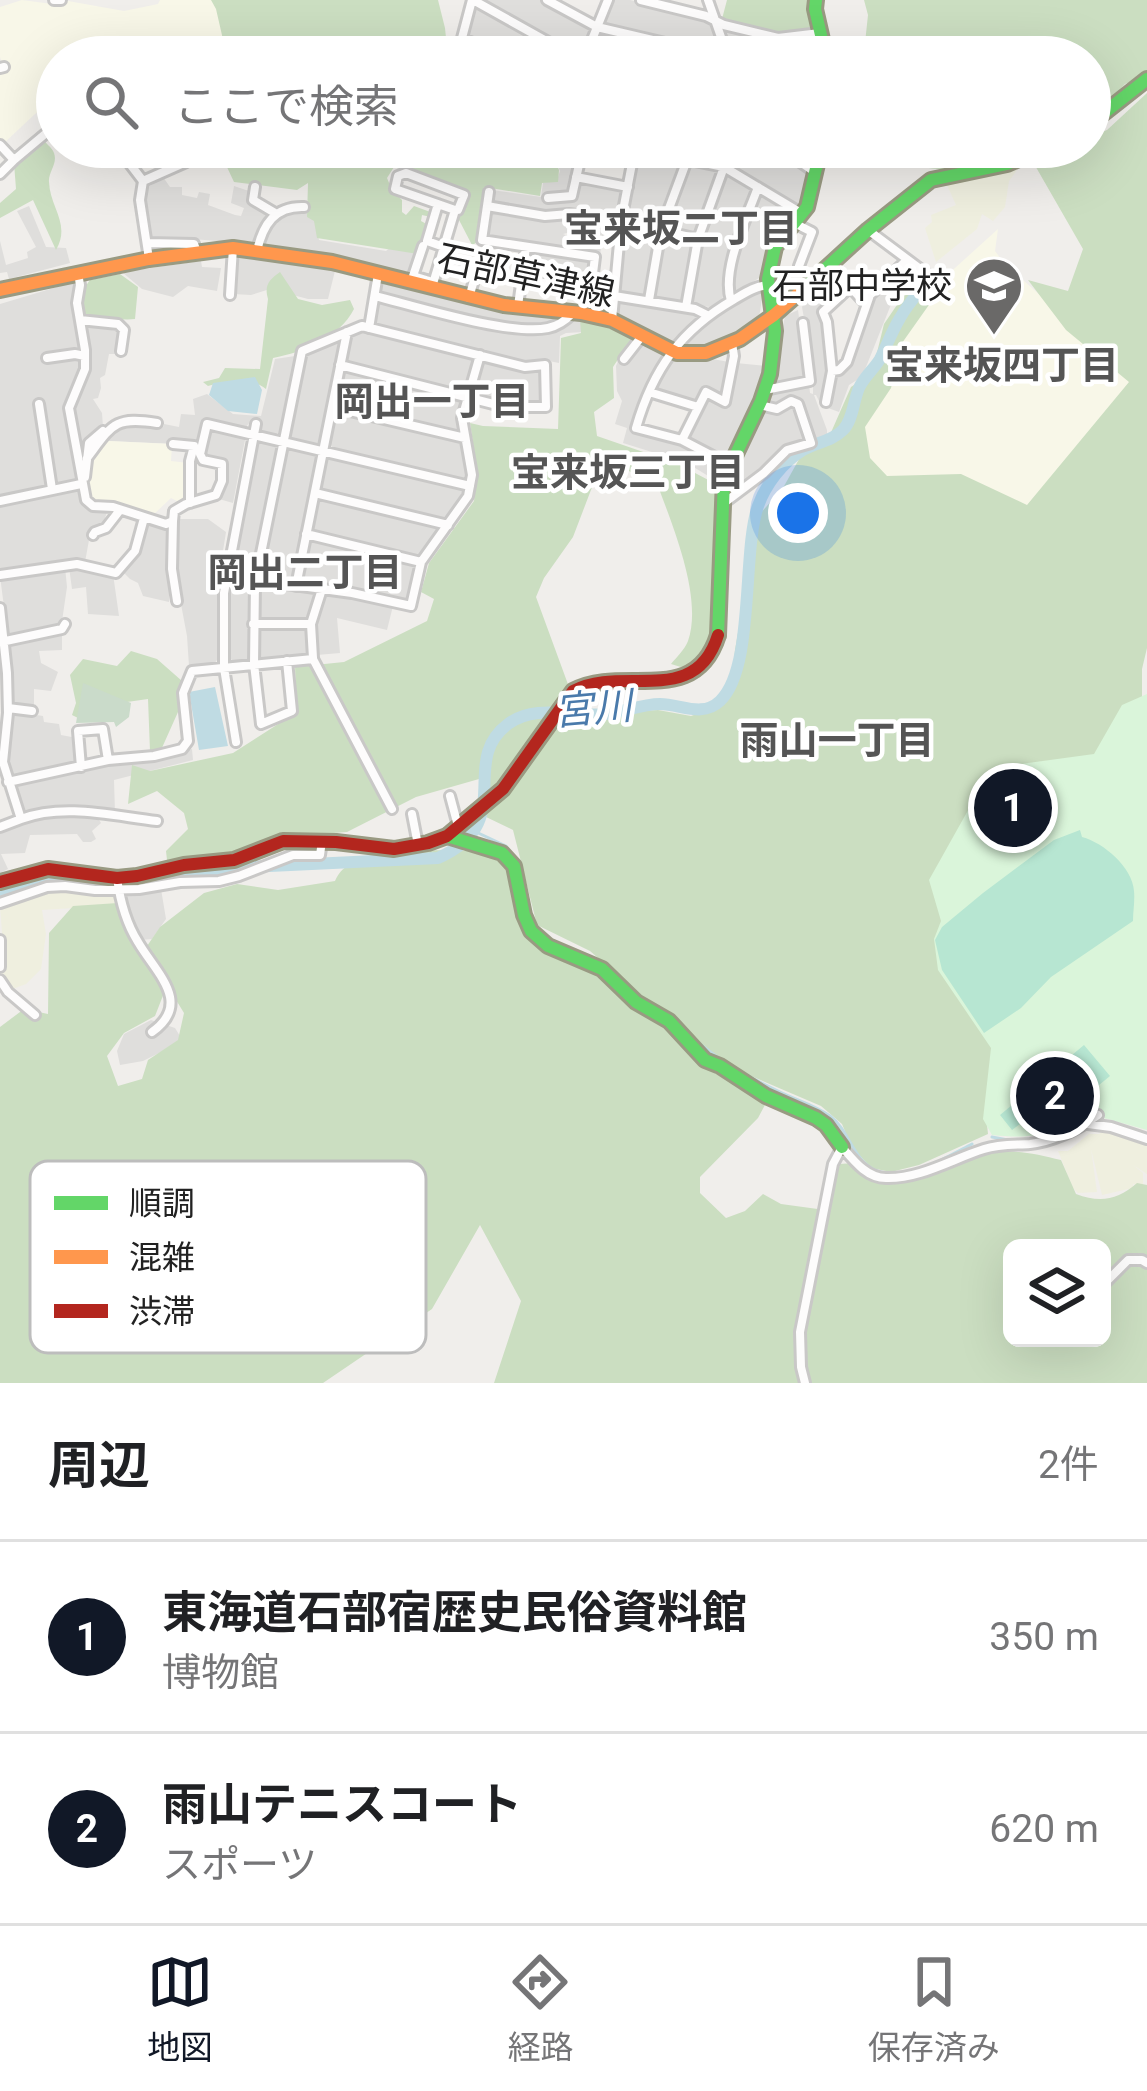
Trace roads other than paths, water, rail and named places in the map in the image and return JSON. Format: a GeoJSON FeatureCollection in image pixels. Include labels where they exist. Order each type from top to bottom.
{"type":"FeatureCollection","features":[{"type":"Feature","properties":{"kind":"street"},"geometry":{"type":"LineString","coordinates":[[463,36],[473,0],[537,36]]}},
{"type":"Feature","properties":{"kind":"street"},"geometry":{"type":"LineString","coordinates":[[547,0],[597,27],[636,36]]}},
{"type":"Feature","properties":{"kind":"street"},"geometry":{"type":"LineString","coordinates":[[593,36],[608,0]]}},
{"type":"Feature","properties":{"kind":"street"},"geometry":{"type":"LineString","coordinates":[[641,0],[771,36]]}},
{"type":"Feature","properties":{"kind":"street"},"geometry":{"type":"LineString","coordinates":[[708,0],[720,36]]}},
{"type":"Feature","properties":{"kind":"street"},"geometry":{"type":"LineString","coordinates":[[816,0],[821,36]]}},
{"type":"Feature","properties":{"kind":"street"},"geometry":{"type":"LineString","coordinates":[[795,36],[820,33]]}},
{"type":"Feature","properties":{"kind":"street"},"geometry":{"type":"LineString","coordinates":[[1111,107],[1147,79]]}},
{"type":"Feature","properties":{"kind":"street"},"geometry":{"type":"LineString","coordinates":[[0,174],[36,142]]}},
{"type":"Feature","properties":{"kind":"street"},"geometry":{"type":"LineString","coordinates":[[0,145],[14,160]]}},
{"type":"Feature","properties":{"kind":"street"},"geometry":{"type":"LineString","coordinates":[[132,168],[143,181]]}},
{"type":"Feature","properties":{"kind":"street"},"geometry":{"type":"LineString","coordinates":[[143,181],[168,168]]}},
{"type":"Feature","properties":{"kind":"street"},"geometry":{"type":"LineString","coordinates":[[548,198],[572,196],[578,168]]}},
{"type":"Feature","properties":{"kind":"street"},"geometry":{"type":"LineString","coordinates":[[612,320],[630,168]]}},
{"type":"Feature","properties":{"kind":"street"},"geometry":{"type":"LineString","coordinates":[[649,300],[661,230],[684,168]]}},
{"type":"Feature","properties":{"kind":"street"},"geometry":{"type":"LineString","coordinates":[[686,307],[698,239],[724,168]]}},
{"type":"Feature","properties":{"kind":"street"},"geometry":{"type":"LineString","coordinates":[[726,168],[812,232],[799,266]]}},
{"type":"Feature","properties":{"kind":"street"},"geometry":{"type":"LineString","coordinates":[[809,168],[816,173]]}},
{"type":"Feature","properties":{"kind":"street"},"geometry":{"type":"LineString","coordinates":[[458,836],[503,789],[573,692],[588,682],[689,677],[705,668],[716,651],[724,478],[765,390],[776,331],[769,298],[775,247],[811,196],[817,168]]}},
{"type":"Feature","properties":{"kind":"street"},"geometry":{"type":"LineString","coordinates":[[671,351],[706,353],[732,343],[774,315],[932,179],[987,168]]}},
{"type":"Feature","properties":{"kind":"street"},"geometry":{"type":"LineString","coordinates":[[406,173],[432,183],[464,195],[458,210],[395,189],[398,176],[406,173]]}},
{"type":"Feature","properties":{"kind":"street"},"geometry":{"type":"LineString","coordinates":[[576,177],[628,187]]}},
{"type":"Feature","properties":{"kind":"street"},"geometry":{"type":"LineString","coordinates":[[143,181],[140,200],[149,259]]}},
{"type":"Feature","properties":{"kind":"street"},"geometry":{"type":"LineString","coordinates":[[427,200],[432,183]]}},
{"type":"Feature","properties":{"kind":"street"},"geometry":{"type":"LineString","coordinates":[[255,187],[253,200],[275,213]]}},
{"type":"Feature","properties":{"kind":"street"},"geometry":{"type":"LineString","coordinates":[[731,301],[728,291],[735,250],[758,188]]}},
{"type":"Feature","properties":{"kind":"street"},"geometry":{"type":"LineString","coordinates":[[489,192],[482,240],[595,257],[591,289],[522,280]]}},
{"type":"Feature","properties":{"kind":"street"},"geometry":{"type":"LineString","coordinates":[[438,204],[427,241],[444,247]]}},
{"type":"Feature","properties":{"kind":"street"},"geometry":{"type":"LineString","coordinates":[[487,206],[622,221],[698,239]]}},
{"type":"Feature","properties":{"kind":"street"},"geometry":{"type":"LineString","coordinates":[[257,251],[275,213],[304,207]]}},
{"type":"Feature","properties":{"kind":"street"},"geometry":{"type":"LineString","coordinates":[[423,246],[413,276],[432,285],[454,210]]}},
{"type":"Feature","properties":{"kind":"street"},"geometry":{"type":"LineString","coordinates":[[868,230],[931,278]]}},
{"type":"Feature","properties":{"kind":"street"},"geometry":{"type":"LineString","coordinates":[[147,243],[194,244],[197,252]]}},
{"type":"Feature","properties":{"kind":"street"},"geometry":{"type":"LineString","coordinates":[[518,306],[526,247]]}},
{"type":"Feature","properties":{"kind":"street"},"geometry":{"type":"LineString","coordinates":[[230,295],[232,248]]}},
{"type":"Feature","properties":{"kind":"street","name":"石部草津線"},"geometry":{"type":"LineString","coordinates":[[0,290],[149,259],[232,248],[332,262],[518,306],[612,320],[671,351]]}},
{"type":"Feature","properties":{"kind":"street"},"geometry":{"type":"LineString","coordinates":[[832,370],[847,362],[870,295],[907,260]]}},
{"type":"Feature","properties":{"kind":"street"},"geometry":{"type":"LineString","coordinates":[[470,295],[479,262]]}},
{"type":"Feature","properties":{"kind":"street"},"geometry":{"type":"LineString","coordinates":[[439,264],[475,274]]}},
{"type":"Feature","properties":{"kind":"street"},"geometry":{"type":"LineString","coordinates":[[829,264],[866,304]]}},
{"type":"Feature","properties":{"kind":"street"},"geometry":{"type":"LineString","coordinates":[[78,272],[76,303],[85,369],[69,408],[86,500],[93,506],[166,524],[173,521]]}},
{"type":"Feature","properties":{"kind":"street"},"geometry":{"type":"LineString","coordinates":[[369,328],[378,274]]}},
{"type":"Feature","properties":{"kind":"street"},"geometry":{"type":"LineString","coordinates":[[730,465],[682,440],[637,428],[671,351],[707,315],[757,286],[769,285]]}},
{"type":"Feature","properties":{"kind":"street"},"geometry":{"type":"LineString","coordinates":[[826,402],[832,370],[823,312],[850,287]]}},
{"type":"Feature","properties":{"kind":"street"},"geometry":{"type":"LineString","coordinates":[[375,296],[535,329],[564,322],[574,312]]}},
{"type":"Feature","properties":{"kind":"street"},"geometry":{"type":"LineString","coordinates":[[614,296],[686,307],[707,315]]}},
{"type":"Feature","properties":{"kind":"street"},"geometry":{"type":"LineString","coordinates":[[80,320],[118,324],[124,330],[121,351]]}},
{"type":"Feature","properties":{"kind":"street"},"geometry":{"type":"LineString","coordinates":[[765,390],[810,381],[802,323]]}},
{"type":"Feature","properties":{"kind":"street"},"geometry":{"type":"LineString","coordinates":[[287,661],[292,711],[261,724],[254,665],[255,580],[302,351],[362,326],[525,367],[545,365],[546,406],[506,407],[340,365]]}},
{"type":"Feature","properties":{"kind":"street"},"geometry":{"type":"LineString","coordinates":[[296,586],[347,330]]}},
{"type":"Feature","properties":{"kind":"street"},"geometry":{"type":"LineString","coordinates":[[624,359],[642,336]]}},
{"type":"Feature","properties":{"kind":"street"},"geometry":{"type":"LineString","coordinates":[[682,440],[706,392],[725,402],[732,343]]}},
{"type":"Feature","properties":{"kind":"street"},"geometry":{"type":"LineString","coordinates":[[226,576],[411,606],[421,562],[468,496],[472,475],[462,418],[479,355]]}},
{"type":"Feature","properties":{"kind":"street"},"geometry":{"type":"LineString","coordinates":[[46,358],[85,356]]}},
{"type":"Feature","properties":{"kind":"street"},"geometry":{"type":"LineString","coordinates":[[649,392],[698,407]]}},
{"type":"Feature","properties":{"kind":"street"},"geometry":{"type":"LineString","coordinates":[[723,504],[787,450],[811,443],[798,404],[791,401],[777,409],[759,405]]}},
{"type":"Feature","properties":{"kind":"street"},"geometry":{"type":"LineString","coordinates":[[39,404],[52,489]]}},
{"type":"Feature","properties":{"kind":"street"},"geometry":{"type":"LineString","coordinates":[[332,407],[466,438]]}},
{"type":"Feature","properties":{"kind":"street"},"geometry":{"type":"LineString","coordinates":[[86,458],[109,428],[127,418],[158,423]]}},
{"type":"Feature","properties":{"kind":"street"},"geometry":{"type":"LineString","coordinates":[[177,601],[172,569],[174,511],[216,495],[222,481],[222,464],[202,460],[200,454],[207,424],[255,429],[283,441],[470,486]]}},
{"type":"Feature","properties":{"kind":"street"},"geometry":{"type":"LineString","coordinates":[[236,742],[224,668],[226,576],[255,429]]}},
{"type":"Feature","properties":{"kind":"street"},"geometry":{"type":"LineString","coordinates":[[81,484],[89,443],[103,431]]}},
{"type":"Feature","properties":{"kind":"street"},"geometry":{"type":"LineString","coordinates":[[173,444],[194,446],[190,502]]}},
{"type":"Feature","properties":{"kind":"street"},"geometry":{"type":"LineString","coordinates":[[0,502],[81,484]]}},
{"type":"Feature","properties":{"kind":"street"},"geometry":{"type":"LineString","coordinates":[[315,493],[448,524]]}},
{"type":"Feature","properties":{"kind":"street"},"geometry":{"type":"LineString","coordinates":[[93,535],[106,528],[120,510]]}},
{"type":"Feature","properties":{"kind":"street"},"geometry":{"type":"LineString","coordinates":[[0,575],[77,565],[116,573],[135,551],[144,518]]}},
{"type":"Feature","properties":{"kind":"street"},"geometry":{"type":"LineString","coordinates":[[307,534],[421,562]]}},
{"type":"Feature","properties":{"kind":"street"},"geometry":{"type":"LineString","coordinates":[[322,589],[311,624],[313,658],[392,809]]}},
{"type":"Feature","properties":{"kind":"street"},"geometry":{"type":"LineString","coordinates":[[0,608],[8,708],[2,762],[21,819]]}},
{"type":"Feature","properties":{"kind":"street"},"geometry":{"type":"LineString","coordinates":[[2,642],[62,629],[65,624]]}},
{"type":"Feature","properties":{"kind":"street"},"geometry":{"type":"LineString","coordinates":[[253,624],[311,624]]}},
{"type":"Feature","properties":{"kind":"street"},"geometry":{"type":"LineString","coordinates":[[8,782],[185,747],[184,693],[192,671],[313,658]]}},
{"type":"Feature","properties":{"kind":"street"},"geometry":{"type":"LineString","coordinates":[[8,708],[32,711]]}},
{"type":"Feature","properties":{"kind":"street"},"geometry":{"type":"LineString","coordinates":[[81,766],[78,731],[104,729],[108,760]]}},
{"type":"Feature","properties":{"kind":"street"},"geometry":{"type":"LineString","coordinates":[[450,796],[458,836]]}},
{"type":"Feature","properties":{"kind":"street"},"geometry":{"type":"LineString","coordinates":[[0,826],[37,813],[72,811],[157,820]]}},
{"type":"Feature","properties":{"kind":"street"},"geometry":{"type":"LineString","coordinates":[[412,814],[418,845]]}},
{"type":"Feature","properties":{"kind":"street"},"geometry":{"type":"LineString","coordinates":[[0,903],[47,887],[95,890],[184,865],[235,860],[283,842],[394,849],[458,836],[502,853],[514,866],[524,915],[531,931],[548,946],[602,970],[636,1002],[669,1021],[705,1060],[826,1124],[866,1172],[883,1179],[920,1173],[992,1147],[1052,1139],[1098,1115]]}},
{"type":"Feature","properties":{"kind":"street"},"geometry":{"type":"LineString","coordinates":[[0,882],[49,869],[118,884]]}},
{"type":"Feature","properties":{"kind":"street"},"geometry":{"type":"LineString","coordinates":[[118,884],[137,942],[169,993],[172,1008],[167,1021],[152,1032]]}},
{"type":"Feature","properties":{"kind":"street"},"geometry":{"type":"LineString","coordinates":[[0,940],[0,967]]}},
{"type":"Feature","properties":{"kind":"street"},"geometry":{"type":"LineString","coordinates":[[0,980],[35,1015]]}},
{"type":"Feature","properties":{"kind":"street"},"geometry":{"type":"LineString","coordinates":[[1086,1124],[1147,1139]]}},
{"type":"Feature","properties":{"kind":"street"},"geometry":{"type":"LineString","coordinates":[[805,1383],[802,1320],[833,1164],[842,1148]]}},
{"type":"Feature","properties":{"kind":"street"},"geometry":{"type":"LineString","coordinates":[[1111,1277],[1128,1260],[1147,1263]]}},
{"type":"Feature","properties":{"kind":"water"},"geometry":{"type":"Polygon","coordinates":[[[255,377],[262,390],[257,414],[228,411],[209,395],[213,383],[255,377]]]}},
{"type":"Feature","properties":{"kind":"water"},"geometry":{"type":"Polygon","coordinates":[[[215,687],[228,746],[199,750],[189,692],[215,687]]]}},
{"type":"Feature","properties":{"kind":"waterway","name":"宮川"},"geometry":{"type":"LineString","coordinates":[[0,891],[47,877],[123,883],[250,867],[438,858],[476,827],[487,756],[508,724],[531,714],[594,715],[653,704],[713,706],[731,685],[738,663],[753,526],[761,498],[788,461],[843,430],[861,384],[927,282]]}},
{"type":"Feature","properties":{"kind":"waterway"},"geometry":{"type":"LineString","coordinates":[[474,831],[506,846],[518,865]]}},
{"type":"Feature","properties":{"kind":"waterway"},"geometry":{"type":"LineString","coordinates":[[547,938],[603,965]]}},
{"type":"Feature","properties":{"kind":"waterway"},"geometry":{"type":"LineString","coordinates":[[611,970],[659,1009]]}},
{"type":"Feature","properties":{"kind":"waterway"},"geometry":{"type":"LineString","coordinates":[[681,1026],[740,1071],[830,1116],[874,1170],[919,1169],[972,1144]]}},
{"type":"Feature","properties":{"kind":"waterway"},"geometry":{"type":"LineString","coordinates":[[1067,1129],[1085,1116]]}},
{"type":"Feature","properties":{"kind":"waterway"},"geometry":{"type":"LineString","coordinates":[[992,1137],[1013,1141],[1047,1137]]}},
{"type":"Feature","properties":{"kind":"place","name":"石部中学校"},"geometry":{"type":"Point","coordinates":[994,337]}},
{"type":"Feature","properties":{"kind":"place","name":"東海道石部宿歴史民俗資料館"},"geometry":{"type":"Point","coordinates":[1013,808]}},
{"type":"Feature","properties":{"kind":"place","name":"雨山テニスコート"},"geometry":{"type":"Point","coordinates":[1055,1096]}},
{"type":"Feature","properties":{"kind":"district","name":"宝来坂二丁目"},"geometry":{"type":"Point","coordinates":[681,229]}},
{"type":"Feature","properties":{"kind":"district","name":"宝来坂四丁目"},"geometry":{"type":"Point","coordinates":[1002,366]}},
{"type":"Feature","properties":{"kind":"district","name":"岡出一丁目"},"geometry":{"type":"Point","coordinates":[432,402]}},
{"type":"Feature","properties":{"kind":"district","name":"宝来坂三丁目"},"geometry":{"type":"Point","coordinates":[628,473]}},
{"type":"Feature","properties":{"kind":"district","name":"岡出二丁目"},"geometry":{"type":"Point","coordinates":[305,573]}},
{"type":"Feature","properties":{"kind":"district","name":"雨山一丁目"},"geometry":{"type":"Point","coordinates":[837,741]}}]}
